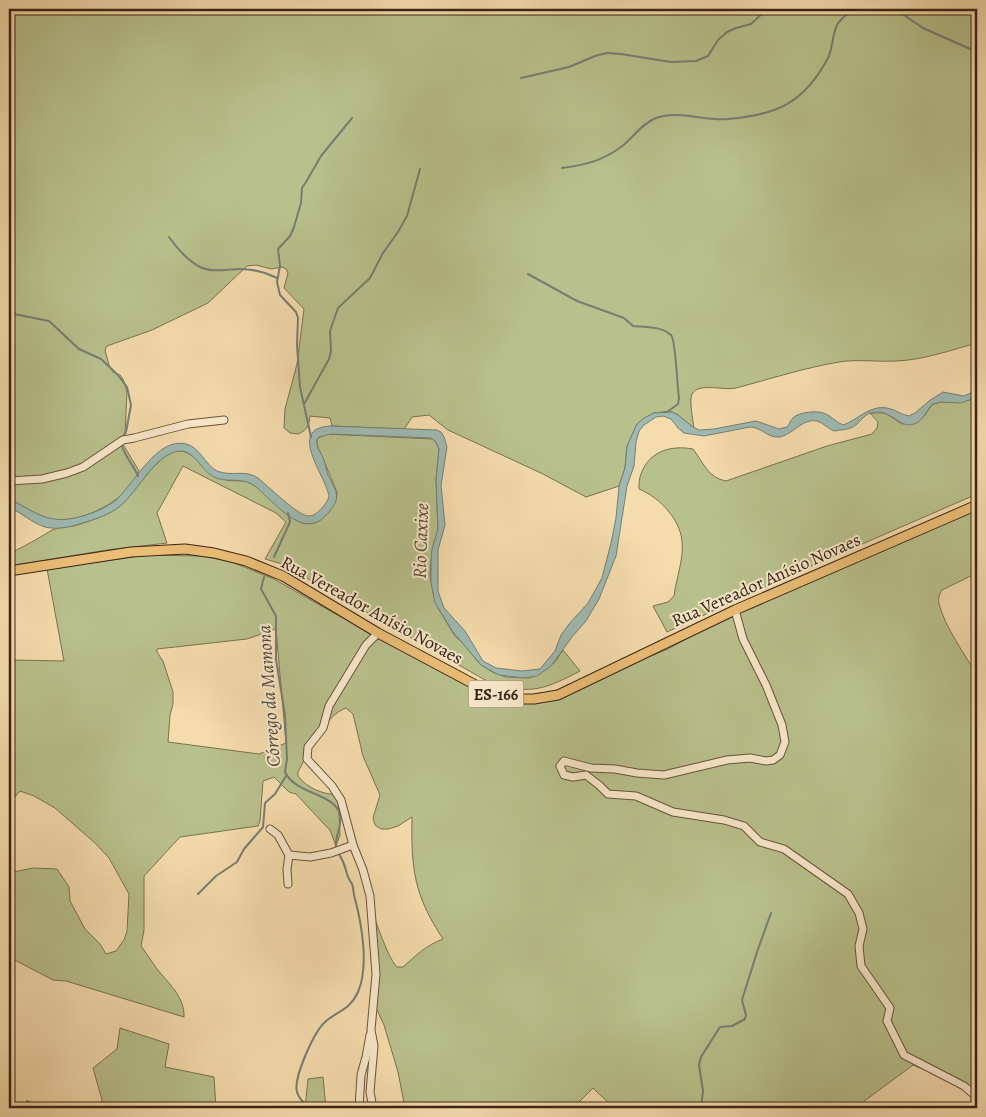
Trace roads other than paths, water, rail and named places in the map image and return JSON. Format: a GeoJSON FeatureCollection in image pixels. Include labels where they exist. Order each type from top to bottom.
{"type":"FeatureCollection","features":[{"type":"Feature","properties":{"kind":"main road","name":"Rua Vereador Anísio Novaes"},"geometry":{"type":"LineString","coordinates":[[9,571],[131,552],[186,548],[246,561],[283,576],[378,633],[485,690],[511,699],[534,699],[558,695],[735,610],[977,505]]}},
{"type":"Feature","properties":{"kind":"street"},"geometry":{"type":"LineString","coordinates":[[9,481],[42,479],[67,473],[83,467],[123,440],[188,424],[224,420]]}},
{"type":"Feature","properties":{"kind":"street"},"geometry":{"type":"LineString","coordinates":[[735,610],[743,640],[766,685],[782,726],[785,742],[780,754],[773,760],[766,761],[750,758],[727,760],[664,775],[637,774],[591,768],[564,761],[560,766],[564,776],[586,775],[608,794],[636,796],[672,812],[724,820],[744,826],[760,842],[784,849],[848,894],[859,913],[863,929],[859,946],[861,966],[890,1008],[887,1021],[904,1055],[964,1086],[977,1097]]}},
{"type":"Feature","properties":{"kind":"street"},"geometry":{"type":"LineString","coordinates":[[359,1108],[361,1075],[371,1030],[376,974],[370,896],[340,800],[332,786],[307,759],[308,747],[323,728],[330,706],[366,645],[378,633]]}},
{"type":"Feature","properties":{"kind":"street"},"geometry":{"type":"LineString","coordinates":[[270,829],[278,835],[289,855],[287,869],[288,884]]}},
{"type":"Feature","properties":{"kind":"street"},"geometry":{"type":"LineString","coordinates":[[289,855],[310,857],[331,853],[353,845]]}},
{"type":"Feature","properties":{"kind":"street"},"geometry":{"type":"LineString","coordinates":[[371,1030],[374,1046],[370,1092],[373,1108]]}},
{"type":"Feature","properties":{"kind":"water"},"geometry":{"type":"Polygon","coordinates":[[[977,390],[977,397],[961,403],[941,402],[933,404],[918,422],[912,425],[902,423],[887,414],[875,412],[868,414],[856,425],[848,429],[834,431],[817,421],[812,421],[802,424],[784,436],[779,437],[771,436],[754,427],[704,436],[684,433],[671,419],[663,416],[656,417],[639,431],[634,466],[627,486],[616,556],[599,599],[586,621],[551,666],[537,676],[524,678],[499,675],[481,665],[453,632],[435,603],[431,582],[431,562],[432,549],[438,529],[436,480],[439,449],[436,442],[431,438],[331,434],[319,437],[317,440],[318,447],[337,498],[333,507],[323,518],[309,524],[292,518],[250,483],[222,480],[212,476],[189,454],[180,451],[171,453],[163,458],[120,506],[92,520],[69,527],[50,528],[36,523],[9,507],[9,499],[42,516],[61,520],[77,518],[94,512],[115,501],[146,464],[165,447],[175,444],[186,444],[199,452],[209,465],[217,471],[253,475],[298,511],[304,515],[311,516],[322,508],[329,496],[316,465],[310,443],[311,435],[318,429],[331,426],[437,430],[444,437],[447,447],[441,485],[445,525],[438,550],[438,591],[444,608],[465,631],[483,661],[496,668],[522,671],[540,669],[555,651],[561,635],[569,624],[588,603],[602,578],[616,518],[619,486],[625,468],[627,446],[637,424],[644,418],[654,413],[672,412],[699,430],[756,421],[779,429],[787,427],[797,415],[814,412],[826,414],[843,425],[869,411],[881,408],[890,409],[909,416],[943,392],[964,396],[977,390]]]}},
{"type":"Feature","properties":{"kind":"waterway"},"geometry":{"type":"LineString","coordinates":[[521,78],[569,67],[607,53],[671,62],[696,61],[708,56],[718,40],[727,32],[751,24],[764,12],[772,9]]}},
{"type":"Feature","properties":{"kind":"waterway"},"geometry":{"type":"LineString","coordinates":[[775,9],[791,9]]}},
{"type":"Feature","properties":{"kind":"waterway"},"geometry":{"type":"LineString","coordinates":[[562,168],[586,164],[607,156],[656,118],[683,115],[710,119],[728,119],[761,114],[787,104],[799,96],[819,73],[830,54],[837,25],[852,9]]}},
{"type":"Feature","properties":{"kind":"waterway"},"geometry":{"type":"LineString","coordinates":[[895,9],[923,28],[977,52]]}},
{"type":"Feature","properties":{"kind":"waterway"},"geometry":{"type":"LineString","coordinates":[[311,437],[300,387],[297,345],[298,318],[296,312],[280,295],[277,282],[280,266],[278,249],[290,236],[294,227],[301,203],[302,188],[321,156],[352,118]]}},
{"type":"Feature","properties":{"kind":"waterway"},"geometry":{"type":"LineString","coordinates":[[304,404],[329,359],[331,351],[330,331],[338,308],[370,278],[383,253],[398,232],[407,216],[420,169]]}},
{"type":"Feature","properties":{"kind":"waterway"},"geometry":{"type":"LineString","coordinates":[[169,237],[187,258],[205,269],[250,270],[277,278]]}},
{"type":"Feature","properties":{"kind":"waterway"},"geometry":{"type":"LineString","coordinates":[[528,274],[577,301],[624,318],[633,326],[658,328],[671,335],[674,345],[679,398],[678,404],[667,412]]}},
{"type":"Feature","properties":{"kind":"waterway"},"geometry":{"type":"LineString","coordinates":[[9,313],[49,321],[79,349],[101,359],[118,375],[127,387],[131,405],[126,432],[122,438]]}},
{"type":"Feature","properties":{"kind":"waterway"},"geometry":{"type":"LineString","coordinates":[[121,443],[138,476]]}},
{"type":"Feature","properties":{"kind":"waterway","name":"Córrego da Mamona"},"geometry":{"type":"LineString","coordinates":[[274,557],[290,522],[288,513]]}},
{"type":"Feature","properties":{"kind":"waterway","name":"Córrego da Mamona"},"geometry":{"type":"LineString","coordinates":[[264,577],[261,589],[276,616],[276,659],[285,715],[287,759],[285,772],[297,785],[323,797],[336,807],[341,818],[336,848]]}},
{"type":"Feature","properties":{"kind":"waterway"},"geometry":{"type":"LineString","coordinates":[[198,894],[216,876],[237,862],[244,849],[263,827],[265,803],[275,794],[286,776]]}},
{"type":"Feature","properties":{"kind":"waterway","name":"Córrego da Mamona"},"geometry":{"type":"LineString","coordinates":[[312,1108],[303,1102],[297,1092],[301,1066],[320,1027],[347,1007],[355,998],[363,971],[362,933],[358,909],[352,884],[343,860],[338,853]]}},
{"type":"Feature","properties":{"kind":"waterway"},"geometry":{"type":"LineString","coordinates":[[701,1108],[703,1091],[699,1065],[701,1057],[720,1027],[732,1026],[745,1019],[746,1015],[742,1000],[771,913]]}},
{"type":"Feature","properties":{"kind":"waterway"},"geometry":{"type":"LineString","coordinates":[[27,1101],[41,1108]]}},
{"type":"Feature","properties":{"kind":"water label","name":"Rio Caxixe"},"geometry":{"type":"Point","coordinates":[420,541]}}]}
